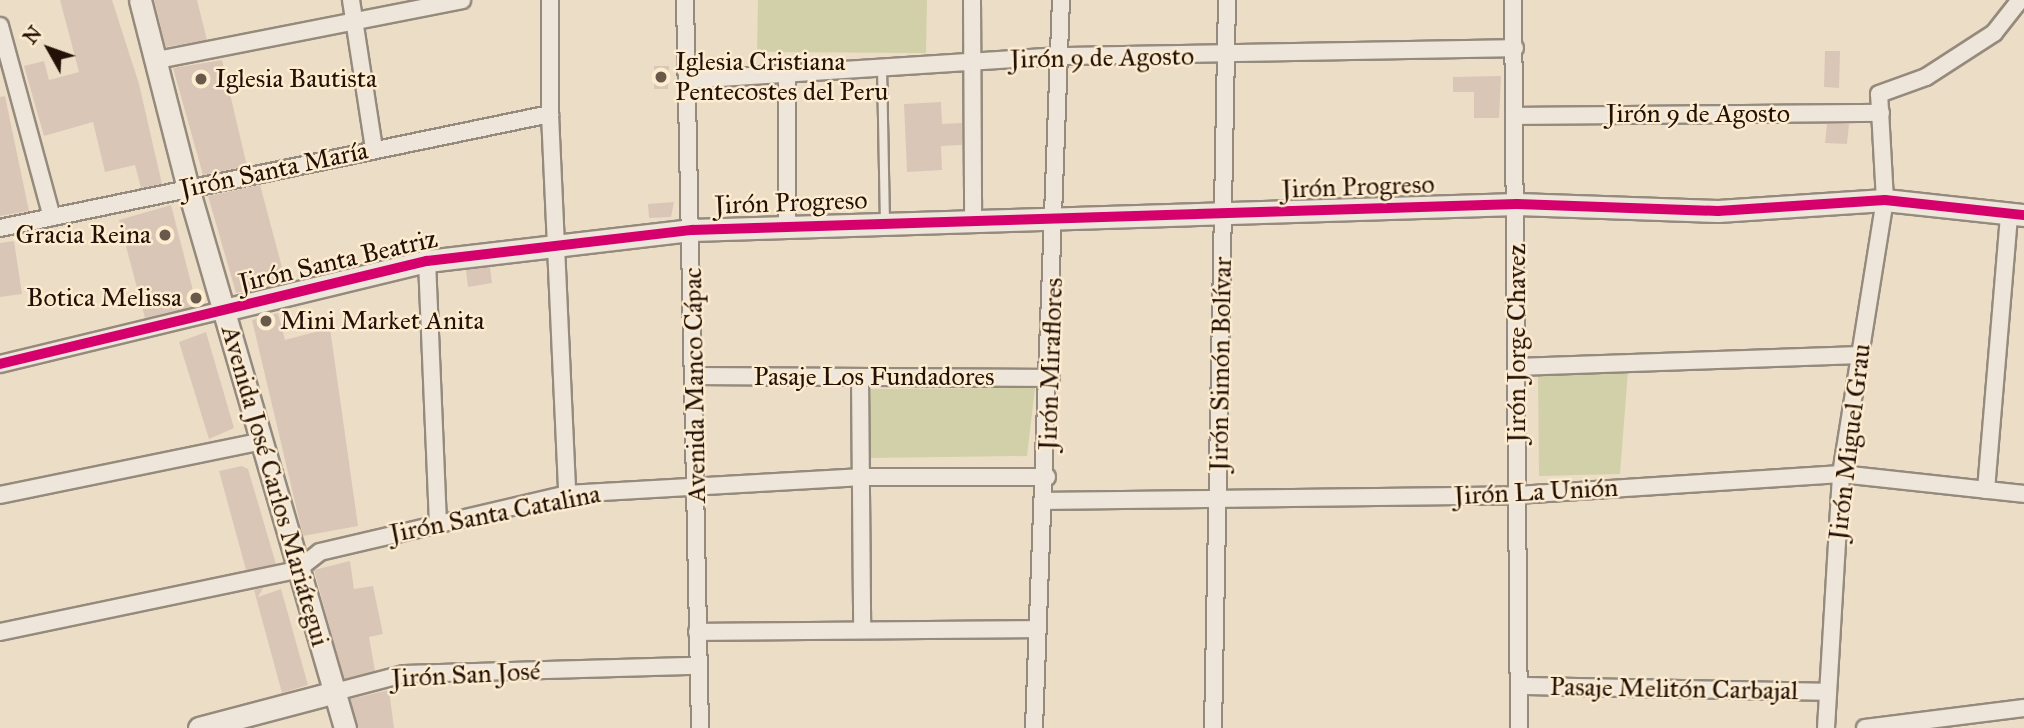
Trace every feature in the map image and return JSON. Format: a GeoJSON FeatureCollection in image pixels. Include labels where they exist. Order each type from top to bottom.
{"type":"FeatureCollection","features":[{"type":"Feature","properties":{"kind":"street","name":"Avenida José Carlos Mariátegui"},"geometry":{"type":"LineString","coordinates":[[141,0],[188,188],[345,728]]}},
{"type":"Feature","properties":{"kind":"street"},"geometry":{"type":"LineString","coordinates":[[351,0],[374,149]]}},
{"type":"Feature","properties":{"kind":"street"},"geometry":{"type":"LineString","coordinates":[[157,60],[462,0]]}},
{"type":"Feature","properties":{"kind":"street"},"geometry":{"type":"LineString","coordinates":[[550,0],[554,246],[567,494]]}},
{"type":"Feature","properties":{"kind":"street","name":"Avenida Manco Cápac"},"geometry":{"type":"LineString","coordinates":[[685,0],[696,376],[696,666],[700,728]]}},
{"type":"Feature","properties":{"kind":"street"},"geometry":{"type":"LineString","coordinates":[[972,0],[973,219]]}},
{"type":"Feature","properties":{"kind":"street","name":"Jirón Miraflores"},"geometry":{"type":"LineString","coordinates":[[1034,728],[1051,378],[1061,0]]}},
{"type":"Feature","properties":{"kind":"street","name":"Jirón Simón Bolívar"},"geometry":{"type":"LineString","coordinates":[[1213,728],[1227,0]]}},
{"type":"Feature","properties":{"kind":"street","name":"Jirón Jorge Chavez"},"geometry":{"type":"LineString","coordinates":[[1513,0],[1521,686],[1519,728]]}},
{"type":"Feature","properties":{"kind":"street","name":"Jirón Miguel Grau"},"geometry":{"type":"LineString","coordinates":[[1826,728],[1841,474],[1885,200],[1880,94],[1926,77],[1994,33],[2020,0]]}},
{"type":"Feature","properties":{"kind":"street"},"geometry":{"type":"LineString","coordinates":[[0,26],[52,217]]}},
{"type":"Feature","properties":{"kind":"street","name":"Jirón 9 de Agosto"},"geometry":{"type":"LineString","coordinates":[[688,80],[1060,57],[1225,56],[1515,48]]}},
{"type":"Feature","properties":{"kind":"street"},"geometry":{"type":"LineString","coordinates":[[787,74],[787,225]]}},
{"type":"Feature","properties":{"kind":"street","name":"Jirón 9 de Agosto"},"geometry":{"type":"LineString","coordinates":[[1516,116],[1881,113]]}},
{"type":"Feature","properties":{"kind":"street","name":"Jirón Santa María"},"geometry":{"type":"LineString","coordinates":[[0,229],[550,114]]}},
{"type":"Feature","properties":{"kind":"street","name":"Jirón Progreso"},"geometry":{"type":"LineString","coordinates":[[692,230],[973,219],[1517,204],[1718,211],[1885,200],[2017,215]]}},
{"type":"Feature","properties":{"kind":"street"},"geometry":{"type":"LineString","coordinates":[[1986,490],[2017,215]]}},
{"type":"Feature","properties":{"kind":"street","name":"Jirón Santa Beatriz"},"geometry":{"type":"LineString","coordinates":[[0,364],[427,261],[692,230]]}},
{"type":"Feature","properties":{"kind":"street"},"geometry":{"type":"LineString","coordinates":[[427,261],[438,524]]}},
{"type":"Feature","properties":{"kind":"street"},"geometry":{"type":"LineString","coordinates":[[1517,368],[1860,355]]}},
{"type":"Feature","properties":{"kind":"street","name":"Pasaje Los Fundadores"},"geometry":{"type":"LineString","coordinates":[[696,376],[1051,378]]}},
{"type":"Feature","properties":{"kind":"street"},"geometry":{"type":"LineString","coordinates":[[860,377],[862,630]]}},
{"type":"Feature","properties":{"kind":"street"},"geometry":{"type":"LineString","coordinates":[[0,495],[263,441]]}},
{"type":"Feature","properties":{"kind":"street","name":"Jirón La Unión"},"geometry":{"type":"LineString","coordinates":[[1046,501],[1217,503],[1517,495],[1841,474],[2024,494]]}},
{"type":"Feature","properties":{"kind":"street","name":"Jirón Santa Catalina"},"geometry":{"type":"LineString","coordinates":[[0,632],[298,570],[320,552],[567,494],[698,484],[859,477],[1047,477]]}},
{"type":"Feature","properties":{"kind":"street"},"geometry":{"type":"LineString","coordinates":[[696,632],[1038,629]]}},
{"type":"Feature","properties":{"kind":"street","name":"Jirón San José"},"geometry":{"type":"LineString","coordinates":[[199,728],[404,674],[696,666]]}},
{"type":"Feature","properties":{"kind":"street","name":"Pasaje Melitón Carbajal"},"geometry":{"type":"LineString","coordinates":[[1521,686],[1828,692]]}},
{"type":"Feature","properties":{"kind":"street"},"geometry":{"type":"LineString","coordinates":[[1865,728],[2024,708]]}},
{"type":"Feature","properties":{"kind":"lane"},"geometry":{"type":"LineString","coordinates":[[882,66],[885,222]]}},
{"type":"Feature","properties":{"kind":"shaded area"},"geometry":{"type":"Polygon","coordinates":[[[758,0],[927,0],[926,53],[757,52],[758,0]]]}},
{"type":"Feature","properties":{"kind":"shaded area"},"geometry":{"type":"Polygon","coordinates":[[[1628,371],[1620,474],[1539,476],[1538,376],[1628,371]]]}},
{"type":"Feature","properties":{"kind":"shaded area"},"geometry":{"type":"Polygon","coordinates":[[[1035,388],[1027,456],[870,458],[869,389],[1035,388]]]}},
{"type":"Feature","properties":{"kind":"building"},"geometry":{"type":"Polygon","coordinates":[[[60,0],[112,0],[139,84],[162,184],[141,188],[135,165],[105,172],[93,122],[44,136],[24,66],[44,61],[49,80],[79,72],[60,0]]]}},
{"type":"Feature","properties":{"kind":"building"},"geometry":{"type":"Polygon","coordinates":[[[154,0],[197,0],[207,40],[166,47],[154,0]]]}},
{"type":"Feature","properties":{"kind":"building"},"geometry":{"type":"Polygon","coordinates":[[[1825,51],[1840,51],[1839,88],[1824,87],[1825,51]]]}},
{"type":"Feature","properties":{"kind":"building"},"geometry":{"type":"Polygon","coordinates":[[[222,60],[247,166],[203,175],[173,68],[222,60]]]}},
{"type":"Feature","properties":{"kind":"building","name":"Iglesia Cristiana Pentecostes del Peru"},"geometry":{"type":"Polygon","coordinates":[[[654,66],[669,66],[668,89],[654,89],[654,66]]]}},
{"type":"Feature","properties":{"kind":"building"},"geometry":{"type":"Polygon","coordinates":[[[1501,76],[1499,118],[1474,118],[1474,92],[1453,92],[1453,77],[1501,76]]]}},
{"type":"Feature","properties":{"kind":"building"},"geometry":{"type":"Polygon","coordinates":[[[5,96],[29,211],[0,216],[0,97],[5,96]]]}},
{"type":"Feature","properties":{"kind":"building"},"geometry":{"type":"Polygon","coordinates":[[[941,102],[942,124],[962,123],[962,145],[941,146],[942,170],[907,172],[904,104],[941,102]]]}},
{"type":"Feature","properties":{"kind":"building"},"geometry":{"type":"Polygon","coordinates":[[[1827,124],[1849,124],[1847,144],[1825,143],[1827,124]]]}},
{"type":"Feature","properties":{"kind":"building"},"geometry":{"type":"Polygon","coordinates":[[[260,185],[286,282],[236,293],[208,196],[260,185]]]}},
{"type":"Feature","properties":{"kind":"building"},"geometry":{"type":"Polygon","coordinates":[[[674,202],[671,217],[649,218],[648,204],[674,202]]]}},
{"type":"Feature","properties":{"kind":"building"},"geometry":{"type":"Polygon","coordinates":[[[171,205],[197,306],[145,318],[119,220],[171,205]]]}},
{"type":"Feature","properties":{"kind":"building"},"geometry":{"type":"Polygon","coordinates":[[[14,241],[22,294],[0,297],[0,243],[14,241]]]}},
{"type":"Feature","properties":{"kind":"building"},"geometry":{"type":"Polygon","coordinates":[[[490,267],[492,283],[468,287],[466,270],[490,267]]]}},
{"type":"Feature","properties":{"kind":"building"},"geometry":{"type":"Polygon","coordinates":[[[278,313],[285,340],[330,328],[358,526],[303,536],[252,320],[278,313]]]}},
{"type":"Feature","properties":{"kind":"building"},"geometry":{"type":"Polygon","coordinates":[[[206,332],[234,428],[209,439],[179,342],[206,332]]]}},
{"type":"Feature","properties":{"kind":"building"},"geometry":{"type":"Polygon","coordinates":[[[242,466],[248,469],[276,564],[246,570],[219,471],[242,466]]]}},
{"type":"Feature","properties":{"kind":"building"},"geometry":{"type":"Polygon","coordinates":[[[350,561],[354,589],[373,586],[383,634],[369,637],[375,671],[344,679],[314,570],[350,561]]]}},
{"type":"Feature","properties":{"kind":"building"},"geometry":{"type":"Polygon","coordinates":[[[263,588],[258,597],[281,589],[308,685],[282,693],[254,590],[263,588]]]}},
{"type":"Feature","properties":{"kind":"building"},"geometry":{"type":"Polygon","coordinates":[[[389,690],[394,728],[358,728],[350,699],[389,690]]]}},
{"type":"Feature","properties":{"kind":"cycle path"},"geometry":{"type":"LineString","coordinates":[[0,364],[427,261],[692,230],[1517,204],[1718,211],[1885,200],[2024,215]]}},
{"type":"Feature","properties":{"kind":"place","name":"Iglesia Cristiana Pentecostes del Peru"},"geometry":{"type":"Point","coordinates":[661,77]}},
{"type":"Feature","properties":{"kind":"place","name":"Iglesia Bautista"},"geometry":{"type":"Point","coordinates":[201,79]}},
{"type":"Feature","properties":{"kind":"place","name":"Gracia Reina"},"geometry":{"type":"Point","coordinates":[165,235]}},
{"type":"Feature","properties":{"kind":"place","name":"Botica Melissa"},"geometry":{"type":"Point","coordinates":[196,298]}},
{"type":"Feature","properties":{"kind":"place","name":"Mini Market Anita"},"geometry":{"type":"Point","coordinates":[266,321]}}]}
